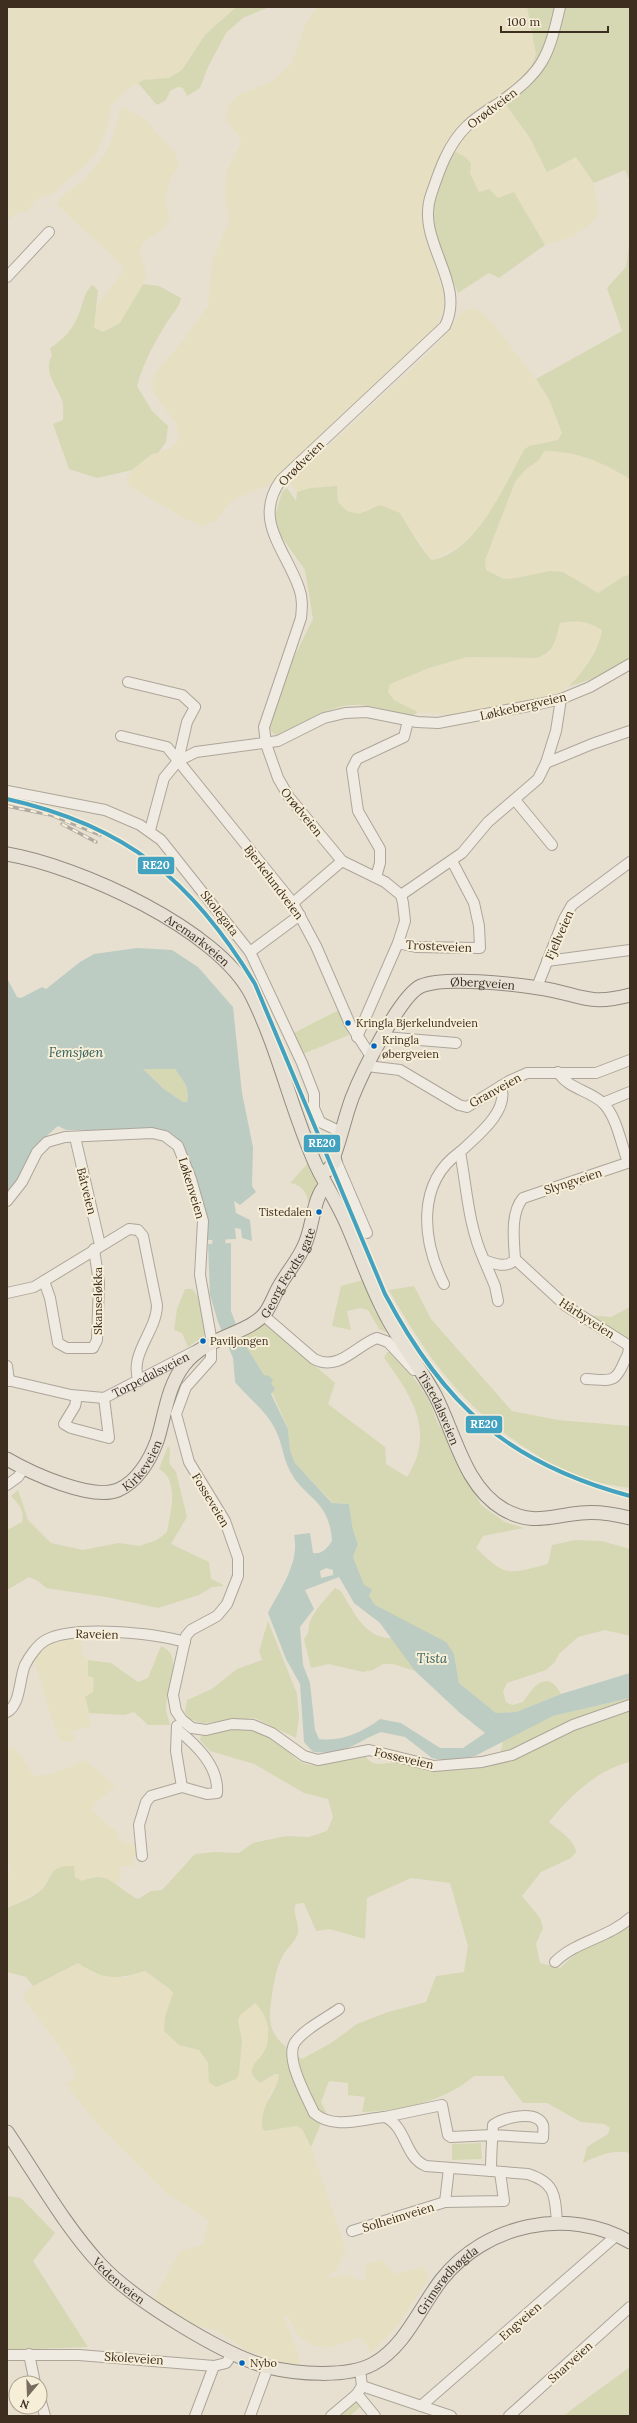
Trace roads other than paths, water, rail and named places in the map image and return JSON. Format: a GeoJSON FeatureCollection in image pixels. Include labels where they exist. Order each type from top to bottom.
{"type":"FeatureCollection","features":[{"type":"Feature","properties":{"kind":"main road","name":"Aremarkveien"},"geometry":{"type":"LineString","coordinates":[[7,854],[61,868],[128,898],[185,930],[233,968],[242,979],[257,1007],[318,1169]]}},
{"type":"Feature","properties":{"kind":"main road","name":"Øbergveien"},"geometry":{"type":"LineString","coordinates":[[370,1062],[408,997],[422,986],[456,982],[536,987],[588,1001],[606,1001],[630,995]]}},
{"type":"Feature","properties":{"kind":"main road"},"geometry":{"type":"LineString","coordinates":[[326,1185],[318,1169],[334,1156],[353,1098],[370,1062]]}},
{"type":"Feature","properties":{"kind":"main road","name":"Tistedalsveien"},"geometry":{"type":"LineString","coordinates":[[326,1185],[383,1311],[437,1398],[475,1482],[496,1505],[513,1514],[531,1520],[592,1513],[630,1518]]}},
{"type":"Feature","properties":{"kind":"main road","name":"Georg Feydts gate"},"geometry":{"type":"LineString","coordinates":[[244,1328],[263,1315],[281,1283],[301,1255],[319,1194],[326,1185]]}},
{"type":"Feature","properties":{"kind":"main road"},"geometry":{"type":"LineString","coordinates":[[316,1207],[334,1200]]}},
{"type":"Feature","properties":{"kind":"main road","name":"Torpedalsveien"},"geometry":{"type":"LineString","coordinates":[[200,1349],[216,1339],[244,1328]]}},
{"type":"Feature","properties":{"kind":"main road","name":"Kirkeveien"},"geometry":{"type":"LineString","coordinates":[[7,1459],[24,1468],[58,1482],[96,1491],[113,1492],[128,1485],[150,1457],[178,1375],[184,1365],[200,1349]]}},
{"type":"Feature","properties":{"kind":"main road","name":"Vedenveien"},"geometry":{"type":"LineString","coordinates":[[7,2132],[62,2214],[92,2255],[113,2277],[154,2307],[233,2353],[268,2366],[282,2369]]}},
{"type":"Feature","properties":{"kind":"main road","name":"Grimsrødhøgda"},"geometry":{"type":"LineString","coordinates":[[282,2369],[339,2373],[360,2370],[383,2358],[393,2348],[442,2279],[464,2256],[499,2235],[522,2227],[557,2223],[591,2226],[618,2235],[630,2242]]}},
{"type":"Feature","properties":{"kind":"street","name":"Orødveien"},"geometry":{"type":"LineString","coordinates":[[400,895],[376,877],[342,862],[281,785],[266,744],[264,727],[301,618],[302,600],[299,588],[270,526],[272,496],[281,480],[445,326],[450,313],[450,293],[430,237],[427,218],[430,197],[452,143],[467,125],[533,76],[544,60],[553,37],[560,7]]}},
{"type":"Feature","properties":{"kind":"street"},"geometry":{"type":"LineString","coordinates":[[7,277],[49,232]]}},
{"type":"Feature","properties":{"kind":"street","name":"Løkkebergveien"},"geometry":{"type":"LineString","coordinates":[[178,761],[196,752],[266,744],[285,739],[324,718],[345,713],[367,712],[426,723],[449,722],[561,699],[604,680],[630,664]]}},
{"type":"Feature","properties":{"kind":"street"},"geometry":{"type":"LineString","coordinates":[[128,682],[182,695],[194,708],[187,722],[178,761],[164,778],[150,830]]}},
{"type":"Feature","properties":{"kind":"street"},"geometry":{"type":"LineString","coordinates":[[357,1036],[398,943],[405,921],[404,903],[400,895],[452,861],[471,844],[488,822],[515,800],[538,778],[546,763],[557,725],[561,699]]}},
{"type":"Feature","properties":{"kind":"street"},"geometry":{"type":"LineString","coordinates":[[376,877],[380,863],[380,849],[358,812],[352,768],[357,759],[404,737],[408,720]]}},
{"type":"Feature","properties":{"kind":"street"},"geometry":{"type":"LineString","coordinates":[[546,763],[592,744],[630,731]]}},
{"type":"Feature","properties":{"kind":"street","name":"Bjerkelundveien"},"geometry":{"type":"LineString","coordinates":[[121,736],[167,747],[292,903],[300,915],[370,1062]]}},
{"type":"Feature","properties":{"kind":"street","name":"Skolegata"},"geometry":{"type":"LineString","coordinates":[[7,791],[105,810],[150,830],[178,859],[250,952],[302,1063],[314,1094],[314,1108],[320,1122],[341,1132]]}},
{"type":"Feature","properties":{"kind":"street"},"geometry":{"type":"LineString","coordinates":[[515,800],[552,845]]}},
{"type":"Feature","properties":{"kind":"street","name":"Trosteveien"},"geometry":{"type":"LineString","coordinates":[[398,943],[416,946],[480,948],[479,926],[474,903],[452,861]]}},
{"type":"Feature","properties":{"kind":"street"},"geometry":{"type":"LineString","coordinates":[[292,903],[342,862]]}},
{"type":"Feature","properties":{"kind":"street","name":"Fjellveien"},"geometry":{"type":"LineString","coordinates":[[536,987],[564,919],[575,902],[630,862]]}},
{"type":"Feature","properties":{"kind":"street"},"geometry":{"type":"LineString","coordinates":[[250,952],[300,915]]}},
{"type":"Feature","properties":{"kind":"street"},"geometry":{"type":"LineString","coordinates":[[547,961],[630,950]]}},
{"type":"Feature","properties":{"kind":"street"},"geometry":{"type":"LineString","coordinates":[[384,1037],[456,1043]]}},
{"type":"Feature","properties":{"kind":"street","name":"Granveien"},"geometry":{"type":"LineString","coordinates":[[370,1062],[400,1070],[464,1107],[472,1105],[501,1086],[527,1073],[596,1073],[630,1060]]}},
{"type":"Feature","properties":{"kind":"street"},"geometry":{"type":"LineString","coordinates":[[558,1072],[562,1079],[603,1103],[612,1118],[629,1162]]}},
{"type":"Feature","properties":{"kind":"street"},"geometry":{"type":"LineString","coordinates":[[444,1284],[431,1254],[427,1215],[438,1173],[449,1159],[460,1152],[498,1111],[504,1096],[501,1086]]}},
{"type":"Feature","properties":{"kind":"street"},"geometry":{"type":"LineString","coordinates":[[603,1103],[630,1092]]}},
{"type":"Feature","properties":{"kind":"street","name":"Løkenveien"},"geometry":{"type":"LineString","coordinates":[[7,1201],[16,1190],[34,1157],[44,1144],[58,1138],[158,1134],[172,1140],[178,1146],[189,1173],[203,1221],[200,1275],[216,1339]]}},
{"type":"Feature","properties":{"kind":"street","name":"Båtveien"},"geometry":{"type":"LineString","coordinates":[[75,1137],[97,1247]]}},
{"type":"Feature","properties":{"kind":"street"},"geometry":{"type":"LineString","coordinates":[[460,1152],[465,1194],[474,1238],[495,1286],[498,1301]]}},
{"type":"Feature","properties":{"kind":"street"},"geometry":{"type":"LineString","coordinates":[[334,1156],[367,1233]]}},
{"type":"Feature","properties":{"kind":"street","name":"Slyngveien"},"geometry":{"type":"LineString","coordinates":[[515,1259],[514,1229],[519,1204],[526,1196],[629,1162]]}},
{"type":"Feature","properties":{"kind":"street"},"geometry":{"type":"LineString","coordinates":[[7,1293],[28,1290],[97,1247],[133,1229],[138,1230],[143,1236],[157,1305],[156,1316],[138,1361],[136,1374],[139,1381]]}},
{"type":"Feature","properties":{"kind":"street","name":"Skanseløkka"},"geometry":{"type":"LineString","coordinates":[[44,1281],[50,1298],[58,1343],[67,1348],[93,1348],[97,1340],[99,1283],[97,1247]]}},
{"type":"Feature","properties":{"kind":"street"},"geometry":{"type":"LineString","coordinates":[[484,1260],[502,1265],[509,1264],[515,1259]]}},
{"type":"Feature","properties":{"kind":"street","name":"Hårbyveien"},"geometry":{"type":"LineString","coordinates":[[515,1259],[566,1306],[628,1345],[628,1354],[617,1378],[612,1380],[586,1379]]}},
{"type":"Feature","properties":{"kind":"street"},"geometry":{"type":"LineString","coordinates":[[263,1315],[314,1359],[322,1363],[340,1361],[368,1341],[377,1338],[388,1342],[414,1370],[419,1369]]}},
{"type":"Feature","properties":{"kind":"street","name":"Fosseveien"},"geometry":{"type":"LineString","coordinates":[[216,1339],[210,1360],[196,1373],[186,1387],[179,1403],[177,1418],[186,1454],[192,1469],[230,1531],[236,1549],[238,1576],[232,1594],[222,1611],[212,1620],[188,1633],[185,1642],[173,1696],[174,1704],[179,1716],[192,1728],[206,1730],[239,1724],[262,1728],[280,1738],[304,1756],[313,1760],[322,1760],[369,1750],[441,1766],[482,1762],[512,1755],[573,1725],[630,1706]]}},
{"type":"Feature","properties":{"kind":"street","name":"Torpedalsveien"},"geometry":{"type":"LineString","coordinates":[[8,1381],[77,1396],[104,1398],[139,1381],[182,1356],[200,1349]]}},
{"type":"Feature","properties":{"kind":"street"},"geometry":{"type":"LineString","coordinates":[[7,1366],[8,1381]]}},
{"type":"Feature","properties":{"kind":"street"},"geometry":{"type":"LineString","coordinates":[[77,1396],[75,1406],[64,1424],[72,1428],[109,1438],[104,1398]]}},
{"type":"Feature","properties":{"kind":"street"},"geometry":{"type":"LineString","coordinates":[[7,1485],[18,1477],[24,1468]]}},
{"type":"Feature","properties":{"kind":"street","name":"Raveien"},"geometry":{"type":"LineString","coordinates":[[7,1712],[13,1707],[26,1663],[47,1639],[84,1631],[170,1638],[185,1642]]}},
{"type":"Feature","properties":{"kind":"street"},"geometry":{"type":"LineString","coordinates":[[179,1716],[176,1751],[182,1787]]}},
{"type":"Feature","properties":{"kind":"street"},"geometry":{"type":"LineString","coordinates":[[142,1856],[139,1825],[146,1802],[158,1792],[182,1787],[207,1794],[217,1792],[215,1779],[204,1754],[178,1730]]}},
{"type":"Feature","properties":{"kind":"street"},"geometry":{"type":"LineString","coordinates":[[555,1962],[578,1946],[616,1929],[630,1918]]}},
{"type":"Feature","properties":{"kind":"street"},"geometry":{"type":"LineString","coordinates":[[339,2009],[301,2035],[291,2052],[292,2062],[314,2113],[328,2122],[336,2124],[385,2117],[442,2105],[449,2137],[492,2135],[543,2138],[543,2126],[539,2121],[530,2117],[518,2117],[494,2124],[492,2135]]}},
{"type":"Feature","properties":{"kind":"street"},"geometry":{"type":"LineString","coordinates":[[385,2117],[399,2128],[419,2162],[431,2166],[449,2168],[528,2174],[547,2182],[555,2199],[557,2223]]}},
{"type":"Feature","properties":{"kind":"street","name":"Solheimveien"},"geometry":{"type":"LineString","coordinates":[[352,2232],[445,2202],[504,2201],[495,2172],[492,2135]]}},
{"type":"Feature","properties":{"kind":"street","name":"Solheimveien"},"geometry":{"type":"LineString","coordinates":[[445,2202],[449,2168]]}},
{"type":"Feature","properties":{"kind":"street","name":"Engveien"},"geometry":{"type":"LineString","coordinates":[[421,2406],[618,2235]]}},
{"type":"Feature","properties":{"kind":"street","name":"Snarveien"},"geometry":{"type":"LineString","coordinates":[[509,2416],[630,2308]]}},
{"type":"Feature","properties":{"kind":"street"},"geometry":{"type":"LineString","coordinates":[[195,2416],[214,2366],[226,2363],[233,2353]]}},
{"type":"Feature","properties":{"kind":"street"},"geometry":{"type":"LineString","coordinates":[[29,2354],[34,2375]]}},
{"type":"Feature","properties":{"kind":"street","name":"Skoleveien"},"geometry":{"type":"LineString","coordinates":[[7,2355],[29,2354],[114,2357],[214,2366]]}},
{"type":"Feature","properties":{"kind":"street"},"geometry":{"type":"LineString","coordinates":[[250,2416],[268,2366]]}},
{"type":"Feature","properties":{"kind":"street"},"geometry":{"type":"LineString","coordinates":[[360,2370],[359,2390],[376,2416]]}},
{"type":"Feature","properties":{"kind":"street"},"geometry":{"type":"LineString","coordinates":[[359,2390],[421,2406],[451,2416]]}},
{"type":"Feature","properties":{"kind":"street"},"geometry":{"type":"LineString","coordinates":[[331,2416],[359,2390]]}},
{"type":"Feature","properties":{"kind":"water","name":"Femsjøen"},"geometry":{"type":"Polygon","coordinates":[[[137,948],[172,950],[198,967],[233,1007],[242,1093],[253,1147],[252,1186],[256,1192],[240,1205],[234,1201],[236,1213],[250,1220],[252,1241],[242,1238],[241,1229],[235,1228],[236,1239],[208,1240],[207,1217],[185,1153],[176,1137],[164,1130],[66,1130],[58,1126],[35,1146],[16,1182],[7,1193],[7,978],[17,997],[21,998],[42,987],[46,989],[80,962],[94,954],[137,948]],[[143,1069],[164,1089],[183,1102],[187,1102],[187,1088],[175,1069],[143,1069]]]}},
{"type":"Feature","properties":{"kind":"water","name":"Tista"},"geometry":{"type":"Polygon","coordinates":[[[231,1243],[231,1311],[241,1338],[264,1375],[269,1376],[273,1380],[271,1383],[275,1389],[271,1394],[288,1429],[290,1450],[295,1463],[332,1503],[349,1504],[353,1530],[358,1544],[353,1557],[364,1585],[372,1589],[369,1596],[375,1605],[446,1642],[454,1654],[459,1683],[496,1713],[516,1712],[561,1694],[630,1673],[630,1698],[553,1716],[475,1756],[446,1761],[432,1758],[405,1737],[381,1732],[349,1748],[334,1752],[313,1752],[304,1742],[300,1684],[286,1659],[268,1613],[292,1566],[295,1545],[294,1535],[310,1533],[313,1553],[319,1553],[327,1548],[332,1541],[330,1527],[326,1515],[321,1507],[301,1487],[289,1469],[278,1436],[268,1417],[235,1382],[233,1358],[218,1322],[210,1295],[208,1244],[231,1243]],[[326,1568],[320,1571],[321,1578],[333,1575],[333,1570],[326,1568]],[[339,1577],[305,1590],[314,1609],[300,1627],[303,1665],[310,1683],[315,1730],[319,1739],[335,1739],[351,1735],[359,1732],[380,1719],[401,1723],[440,1748],[463,1748],[485,1733],[460,1713],[415,1671],[380,1623],[354,1603],[339,1577]]]}},
{"type":"Feature","properties":{"kind":"waterway"},"geometry":{"type":"LineString","coordinates":[[218,1262],[219,1239]]}},
{"type":"Feature","properties":{"kind":"railway"},"geometry":{"type":"LineString","coordinates":[[7,806],[51,815],[100,835]]}},
{"type":"Feature","properties":{"kind":"railway"},"geometry":{"type":"LineString","coordinates":[[62,824],[96,842]]}},
{"type":"Feature","properties":{"kind":"place","name":"Kringla Bjerkelundveien"},"geometry":{"type":"Point","coordinates":[348,1023]}},
{"type":"Feature","properties":{"kind":"place","name":"Kringla øbergveien"},"geometry":{"type":"Point","coordinates":[374,1046]}},
{"type":"Feature","properties":{"kind":"place","name":"Tistedalen"},"geometry":{"type":"Point","coordinates":[319,1212]}},
{"type":"Feature","properties":{"kind":"place","name":"Paviljongen"},"geometry":{"type":"Point","coordinates":[203,1341]}},
{"type":"Feature","properties":{"kind":"place","name":"Nybo"},"geometry":{"type":"Point","coordinates":[242,2363]}}]}
